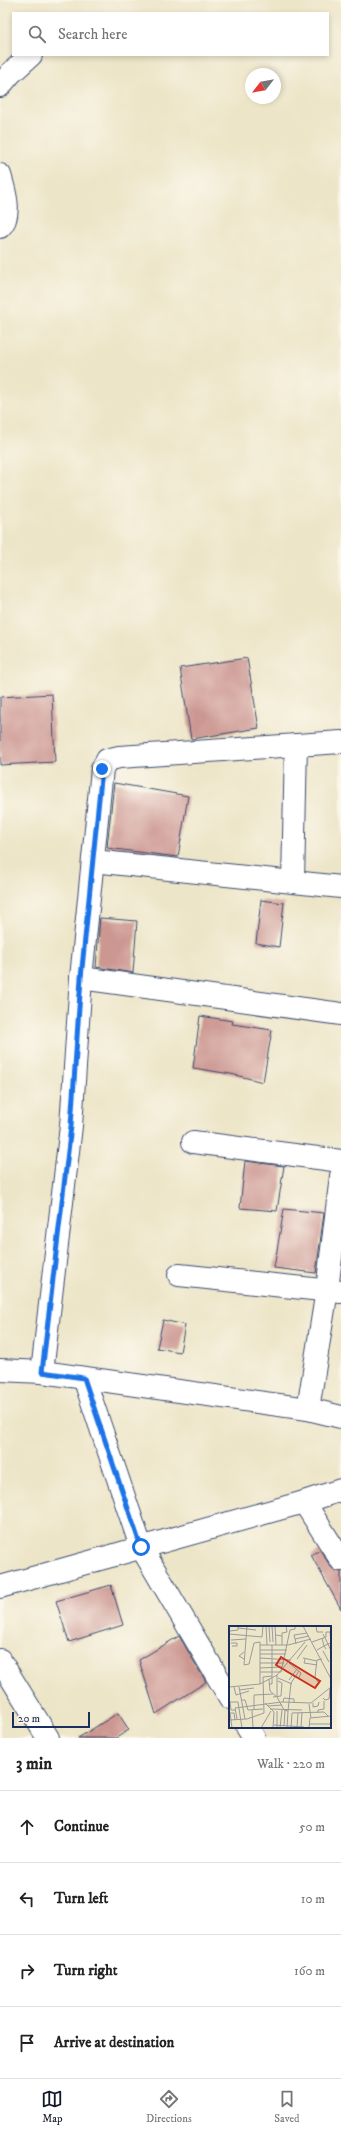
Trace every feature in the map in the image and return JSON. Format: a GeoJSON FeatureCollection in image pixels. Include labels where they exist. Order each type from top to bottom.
{"type":"FeatureCollection","features":[{"type":"Feature","properties":{"kind":"street"},"geometry":{"type":"LineString","coordinates":[[0,86],[11,73],[30,56]]}},
{"type":"Feature","properties":{"kind":"street"},"geometry":{"type":"LineString","coordinates":[[0,175],[7,215],[4,224],[0,227]]}},
{"type":"Feature","properties":{"kind":"street"},"geometry":{"type":"LineString","coordinates":[[42,1372],[71,1126],[81,978],[102,769],[107,760],[119,757],[341,742]]}},
{"type":"Feature","properties":{"kind":"street"},"geometry":{"type":"LineString","coordinates":[[292,882],[296,745]]}},
{"type":"Feature","properties":{"kind":"street"},"geometry":{"type":"LineString","coordinates":[[93,861],[341,887]]}},
{"type":"Feature","properties":{"kind":"street"},"geometry":{"type":"LineString","coordinates":[[81,978],[341,1014]]}},
{"type":"Feature","properties":{"kind":"street"},"geometry":{"type":"LineString","coordinates":[[193,1142],[341,1161]]}},
{"type":"Feature","properties":{"kind":"street"},"geometry":{"type":"LineString","coordinates":[[308,1409],[334,1291],[341,1176]]}},
{"type":"Feature","properties":{"kind":"street"},"geometry":{"type":"LineString","coordinates":[[179,1275],[334,1291]]}},
{"type":"Feature","properties":{"kind":"street"},"geometry":{"type":"LineString","coordinates":[[0,1370],[42,1372],[308,1409],[341,1417]]}},
{"type":"Feature","properties":{"kind":"street"},"geometry":{"type":"LineString","coordinates":[[84,1378],[141,1547],[229,1696]]}},
{"type":"Feature","properties":{"kind":"street"},"geometry":{"type":"LineString","coordinates":[[0,1587],[304,1502],[341,1490]]}},
{"type":"Feature","properties":{"kind":"street"},"geometry":{"type":"LineString","coordinates":[[304,1502],[341,1560]]}},
{"type":"Feature","properties":{"kind":"street"},"geometry":{"type":"LineString","coordinates":[[0,1660],[48,1738]]}},
{"type":"Feature","properties":{"kind":"street"},"geometry":{"type":"LineString","coordinates":[[248,1728],[254,1738]]}},
{"type":"Feature","properties":{"kind":"building"},"geometry":{"type":"Polygon","coordinates":[[[247,658],[259,728],[191,739],[180,668],[247,658]]]}},
{"type":"Feature","properties":{"kind":"building"},"geometry":{"type":"Polygon","coordinates":[[[52,694],[55,762],[0,765],[0,697],[52,694]]]}},
{"type":"Feature","properties":{"kind":"building"},"geometry":{"type":"Polygon","coordinates":[[[114,783],[188,796],[178,857],[107,848],[114,783]]]}},
{"type":"Feature","properties":{"kind":"building"},"geometry":{"type":"Polygon","coordinates":[[[261,900],[284,903],[279,947],[256,943],[261,900]]]}},
{"type":"Feature","properties":{"kind":"building"},"geometry":{"type":"Polygon","coordinates":[[[100,918],[137,921],[133,973],[96,967],[100,918]]]}},
{"type":"Feature","properties":{"kind":"building"},"geometry":{"type":"Polygon","coordinates":[[[200,1016],[233,1021],[232,1024],[272,1030],[263,1082],[231,1074],[193,1068],[200,1016]]]}},
{"type":"Feature","properties":{"kind":"building"},"geometry":{"type":"Polygon","coordinates":[[[245,1161],[284,1166],[277,1211],[240,1208],[245,1161]]]}},
{"type":"Feature","properties":{"kind":"building"},"geometry":{"type":"Polygon","coordinates":[[[284,1209],[324,1213],[316,1273],[274,1268],[284,1209]]]}},
{"type":"Feature","properties":{"kind":"building"},"geometry":{"type":"Polygon","coordinates":[[[163,1320],[185,1325],[180,1352],[157,1348],[163,1320]]]}},
{"type":"Feature","properties":{"kind":"building"},"geometry":{"type":"Polygon","coordinates":[[[320,1550],[331,1567],[341,1572],[341,1609],[311,1555],[320,1550]]]}},
{"type":"Feature","properties":{"kind":"building"},"geometry":{"type":"Polygon","coordinates":[[[111,1585],[123,1625],[69,1642],[56,1601],[111,1585]]]}},
{"type":"Feature","properties":{"kind":"building"},"geometry":{"type":"Polygon","coordinates":[[[179,1636],[206,1682],[156,1714],[139,1660],[179,1636]]]}},
{"type":"Feature","properties":{"kind":"building"},"geometry":{"type":"Polygon","coordinates":[[[118,1713],[129,1730],[116,1738],[78,1738],[118,1713]]]}},
{"type":"Feature","properties":{"kind":"route"},"geometry":{"type":"LineString","coordinates":[[102,769],[81,978],[71,1126],[42,1372],[84,1378],[141,1547]]}}]}
